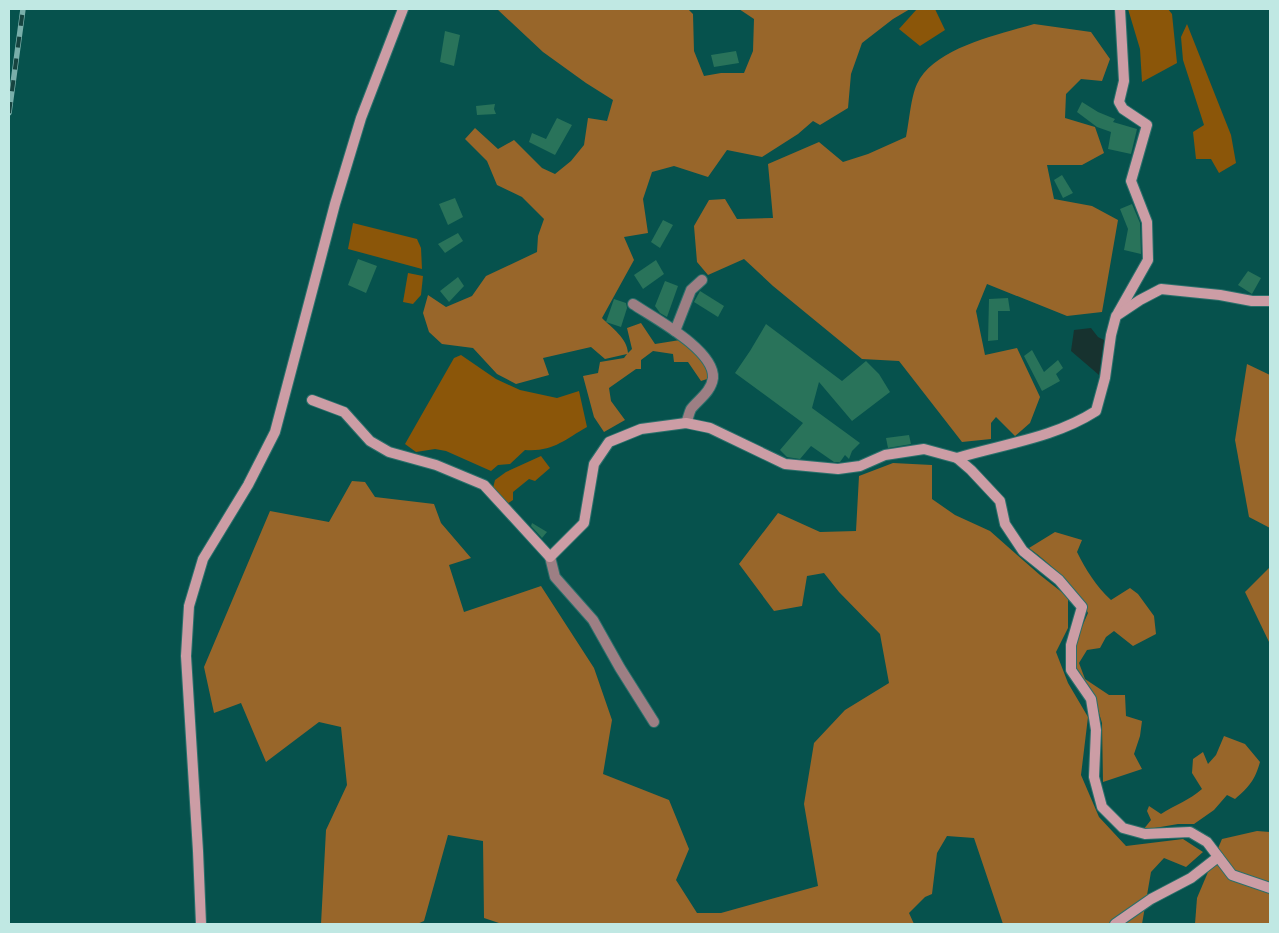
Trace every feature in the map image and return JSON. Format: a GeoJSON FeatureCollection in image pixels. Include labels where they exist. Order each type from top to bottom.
{"type":"FeatureCollection","features":[{"type":"Feature","properties":{"kind":"street"},"geometry":{"type":"LineString","coordinates":[[201,924],[198,841],[186,656],[189,606],[203,560],[248,485],[275,432],[340,185],[361,118],[403,9]]}},
{"type":"Feature","properties":{"kind":"street"},"geometry":{"type":"LineString","coordinates":[[956,458],[1051,432],[1080,421],[1096,411],[1116,316],[1148,260],[1147,222],[1131,181],[1147,125],[1123,109],[1119,102],[1124,80],[1120,9]]}},
{"type":"Feature","properties":{"kind":"street"},"geometry":{"type":"LineString","coordinates":[[675,331],[691,290],[702,280]]}},
{"type":"Feature","properties":{"kind":"street"},"geometry":{"type":"LineString","coordinates":[[1116,316],[1161,289],[1220,295],[1252,301],[1270,301]]}},
{"type":"Feature","properties":{"kind":"street"},"geometry":{"type":"LineString","coordinates":[[633,304],[683,336],[706,357],[713,377],[707,393],[690,410],[686,423]]}},
{"type":"Feature","properties":{"kind":"street"},"geometry":{"type":"LineString","coordinates":[[312,400],[344,412],[370,441],[389,452],[436,464],[484,485],[550,557],[555,577],[593,620],[654,722]]}},
{"type":"Feature","properties":{"kind":"street"},"geometry":{"type":"LineString","coordinates":[[550,557],[584,523],[594,464],[609,442],[642,429],[686,423],[710,428],[786,464],[838,469],[860,466],[885,455],[924,449],[956,458],[971,470],[1000,500],[1005,524],[1023,551],[1058,580],[1082,607],[1071,645],[1070,670],[1091,699],[1096,730],[1094,777],[1102,807],[1123,828],[1130,830],[1145,834],[1190,832],[1207,842],[1232,875],[1270,888]]}},
{"type":"Feature","properties":{"kind":"street"},"geometry":{"type":"LineString","coordinates":[[1116,924],[1151,899],[1190,878],[1218,857]]}},
{"type":"Feature","properties":{"kind":"shaded area"},"geometry":{"type":"Polygon","coordinates":[[[497,9],[688,9],[693,14],[694,51],[704,76],[721,73],[744,73],[753,51],[754,19],[739,9],[910,9],[893,19],[862,43],[851,74],[848,108],[820,125],[813,121],[798,134],[762,157],[727,150],[708,177],[674,166],[652,172],[643,199],[648,233],[624,237],[634,260],[602,318],[622,338],[628,353],[632,349],[627,328],[641,323],[655,344],[680,340],[707,357],[713,377],[701,381],[688,362],[674,362],[673,354],[653,351],[641,360],[641,369],[636,369],[609,388],[611,401],[625,420],[604,432],[594,417],[583,376],[598,373],[600,362],[624,358],[627,354],[605,359],[591,347],[543,358],[549,375],[516,384],[497,374],[473,348],[442,344],[429,332],[423,313],[428,295],[446,307],[472,296],[486,276],[537,252],[538,236],[544,219],[522,197],[497,185],[487,161],[465,139],[475,128],[498,149],[514,140],[542,168],[555,174],[571,161],[584,145],[588,118],[607,121],[613,100],[543,52],[497,9]]]}},
{"type":"Feature","properties":{"kind":"shaded area"},"geometry":{"type":"Polygon","coordinates":[[[917,9],[935,9],[945,30],[920,46],[899,29],[917,9]]]}},
{"type":"Feature","properties":{"kind":"shaded area"},"geometry":{"type":"Polygon","coordinates":[[[1128,9],[1168,9],[1172,14],[1177,63],[1142,82],[1140,49],[1128,9]]]}},
{"type":"Feature","properties":{"kind":"shaded area"},"geometry":{"type":"Polygon","coordinates":[[[1034,24],[1091,32],[1110,59],[1102,81],[1081,79],[1066,94],[1065,118],[1095,127],[1104,153],[1082,165],[1047,165],[1054,199],[1092,206],[1118,220],[1102,312],[1067,316],[987,284],[976,311],[985,355],[1017,348],[1040,397],[1030,423],[1015,436],[996,417],[991,423],[991,439],[962,442],[899,361],[862,359],[773,286],[744,259],[708,275],[697,262],[694,226],[709,200],[725,199],[737,219],[773,218],[768,164],[819,142],[843,162],[868,154],[906,137],[915,89],[925,71],[937,61],[969,44],[1034,24]]]}},
{"type":"Feature","properties":{"kind":"shaded area"},"geometry":{"type":"Polygon","coordinates":[[[1187,24],[1231,135],[1236,163],[1219,173],[1211,159],[1196,159],[1193,132],[1204,125],[1183,60],[1181,37],[1187,24]]]}},
{"type":"Feature","properties":{"kind":"shaded area"},"geometry":{"type":"Polygon","coordinates":[[[353,223],[417,239],[421,248],[422,269],[348,249],[353,223]]]}},
{"type":"Feature","properties":{"kind":"shaded area"},"geometry":{"type":"Polygon","coordinates":[[[408,273],[423,276],[421,295],[413,304],[403,302],[408,273]]]}},
{"type":"Feature","properties":{"kind":"shaded area"},"geometry":{"type":"Polygon","coordinates":[[[461,355],[496,379],[520,390],[557,398],[579,391],[587,427],[565,441],[551,447],[525,450],[510,464],[498,465],[491,471],[446,451],[435,449],[416,452],[405,444],[454,358],[461,355]]]}},
{"type":"Feature","properties":{"kind":"shaded area"},"geometry":{"type":"Polygon","coordinates":[[[1247,364],[1270,375],[1270,528],[1249,517],[1235,440],[1247,364]]]}},
{"type":"Feature","properties":{"kind":"shaded area"},"geometry":{"type":"Polygon","coordinates":[[[541,456],[550,468],[535,481],[529,479],[513,492],[513,500],[505,505],[493,488],[495,480],[506,472],[541,456]]]}},
{"type":"Feature","properties":{"kind":"shaded area"},"geometry":{"type":"Polygon","coordinates":[[[893,463],[932,465],[932,499],[955,515],[990,531],[1068,597],[1068,628],[1056,652],[1068,683],[1088,717],[1081,775],[1099,817],[1126,846],[1183,839],[1203,852],[1186,867],[1164,858],[1151,872],[1142,924],[1003,924],[974,838],[947,836],[937,853],[932,894],[925,897],[909,913],[914,924],[502,924],[484,918],[483,841],[448,835],[424,921],[417,924],[321,924],[326,830],[347,785],[341,727],[319,722],[266,762],[241,703],[214,713],[204,667],[270,511],[329,522],[352,481],[365,482],[375,497],[434,504],[441,523],[471,558],[449,565],[464,612],[541,586],[594,668],[612,720],[603,774],[669,800],[689,849],[676,880],[697,913],[721,913],[818,886],[804,804],[814,743],[845,710],[889,683],[880,634],[839,592],[824,573],[807,576],[802,606],[774,611],[739,564],[778,513],[820,532],[856,531],[859,476],[893,463]]]}},
{"type":"Feature","properties":{"kind":"shaded area"},"geometry":{"type":"Polygon","coordinates":[[[1055,532],[1082,540],[1077,552],[1092,578],[1111,600],[1130,588],[1138,594],[1154,616],[1156,634],[1133,646],[1114,631],[1106,637],[1100,648],[1087,650],[1079,663],[1085,679],[1109,695],[1125,695],[1126,716],[1142,721],[1140,736],[1134,754],[1142,769],[1103,782],[1102,723],[1093,693],[1078,681],[1076,668],[1077,638],[1088,613],[1077,594],[1063,577],[1029,548],[1055,532]]]}},
{"type":"Feature","properties":{"kind":"shaded area"},"geometry":{"type":"Polygon","coordinates":[[[1270,567],[1270,644],[1245,592],[1270,567]]]}},
{"type":"Feature","properties":{"kind":"shaded area"},"geometry":{"type":"Polygon","coordinates":[[[1224,736],[1245,744],[1260,762],[1256,774],[1248,787],[1235,799],[1227,795],[1214,810],[1194,824],[1178,824],[1143,830],[1151,820],[1147,811],[1149,806],[1161,814],[1202,789],[1192,773],[1193,759],[1203,752],[1208,764],[1216,755],[1224,736]]]}},
{"type":"Feature","properties":{"kind":"shaded area"},"geometry":{"type":"Polygon","coordinates":[[[1257,831],[1270,832],[1270,924],[1195,924],[1197,898],[1222,839],[1257,831]]]}},
{"type":"Feature","properties":{"kind":"water"},"geometry":{"type":"Polygon","coordinates":[[[1091,328],[1098,337],[1104,340],[1099,375],[1071,351],[1074,330],[1091,328]]]}},
{"type":"Feature","properties":{"kind":"building"},"geometry":{"type":"Polygon","coordinates":[[[445,31],[460,35],[454,66],[440,62],[445,31]]]}},
{"type":"Feature","properties":{"kind":"building"},"geometry":{"type":"Polygon","coordinates":[[[736,51],[739,63],[714,67],[711,55],[736,51]]]}},
{"type":"Feature","properties":{"kind":"building"},"geometry":{"type":"Polygon","coordinates":[[[1082,102],[1098,112],[1115,119],[1113,122],[1137,129],[1131,154],[1108,149],[1111,132],[1097,127],[1077,112],[1082,102]]]}},
{"type":"Feature","properties":{"kind":"building"},"geometry":{"type":"Polygon","coordinates":[[[495,104],[496,114],[477,115],[476,106],[495,104]]]}},
{"type":"Feature","properties":{"kind":"building"},"geometry":{"type":"Polygon","coordinates":[[[557,118],[572,125],[555,155],[529,142],[532,133],[546,139],[557,118]]]}},
{"type":"Feature","properties":{"kind":"building"},"geometry":{"type":"Polygon","coordinates":[[[1062,175],[1073,193],[1063,198],[1054,180],[1062,175]]]}},
{"type":"Feature","properties":{"kind":"building"},"geometry":{"type":"Polygon","coordinates":[[[455,198],[463,217],[448,225],[439,204],[455,198]]]}},
{"type":"Feature","properties":{"kind":"building"},"geometry":{"type":"Polygon","coordinates":[[[1132,204],[1140,223],[1141,254],[1124,250],[1128,229],[1120,209],[1132,204]]]}},
{"type":"Feature","properties":{"kind":"building"},"geometry":{"type":"Polygon","coordinates":[[[663,220],[673,225],[660,248],[651,242],[663,220]]]}},
{"type":"Feature","properties":{"kind":"building"},"geometry":{"type":"Polygon","coordinates":[[[458,233],[463,241],[445,253],[438,244],[458,233]]]}},
{"type":"Feature","properties":{"kind":"building"},"geometry":{"type":"Polygon","coordinates":[[[358,259],[377,266],[366,293],[348,285],[358,259]]]}},
{"type":"Feature","properties":{"kind":"building"},"geometry":{"type":"Polygon","coordinates":[[[656,260],[664,274],[643,289],[634,275],[656,260]]]}},
{"type":"Feature","properties":{"kind":"building"},"geometry":{"type":"Polygon","coordinates":[[[1248,271],[1261,278],[1252,294],[1238,285],[1248,271]]]}},
{"type":"Feature","properties":{"kind":"building"},"geometry":{"type":"Polygon","coordinates":[[[458,277],[464,286],[449,302],[440,291],[458,277]]]}},
{"type":"Feature","properties":{"kind":"building"},"geometry":{"type":"Polygon","coordinates":[[[665,281],[678,286],[667,317],[660,313],[655,306],[665,281]]]}},
{"type":"Feature","properties":{"kind":"building"},"geometry":{"type":"Polygon","coordinates":[[[700,291],[724,306],[718,317],[694,302],[700,291]]]}},
{"type":"Feature","properties":{"kind":"building"},"geometry":{"type":"Polygon","coordinates":[[[1008,298],[1010,311],[998,311],[998,340],[988,341],[989,299],[1008,298]]]}},
{"type":"Feature","properties":{"kind":"building"},"geometry":{"type":"Polygon","coordinates":[[[614,299],[626,303],[627,308],[621,327],[606,322],[614,299]]]}},
{"type":"Feature","properties":{"kind":"building"},"geometry":{"type":"Polygon","coordinates":[[[766,324],[842,381],[866,361],[879,374],[890,392],[852,421],[819,382],[812,408],[860,443],[852,451],[849,459],[845,455],[840,462],[834,462],[811,446],[800,459],[787,457],[780,450],[803,423],[735,373],[766,324]]]}},
{"type":"Feature","properties":{"kind":"building"},"geometry":{"type":"Polygon","coordinates":[[[1032,350],[1044,372],[1058,360],[1063,368],[1056,374],[1060,381],[1042,391],[1024,356],[1032,350]]]}},
{"type":"Feature","properties":{"kind":"building"},"geometry":{"type":"Polygon","coordinates":[[[909,435],[911,444],[888,448],[886,438],[909,435]]]}},
{"type":"Feature","properties":{"kind":"building"},"geometry":{"type":"Polygon","coordinates":[[[532,523],[547,532],[542,538],[531,526],[532,523]]]}},
{"type":"Feature","properties":{"kind":"railway"},"geometry":{"type":"LineString","coordinates":[[9,113],[23,9]]}}]}
